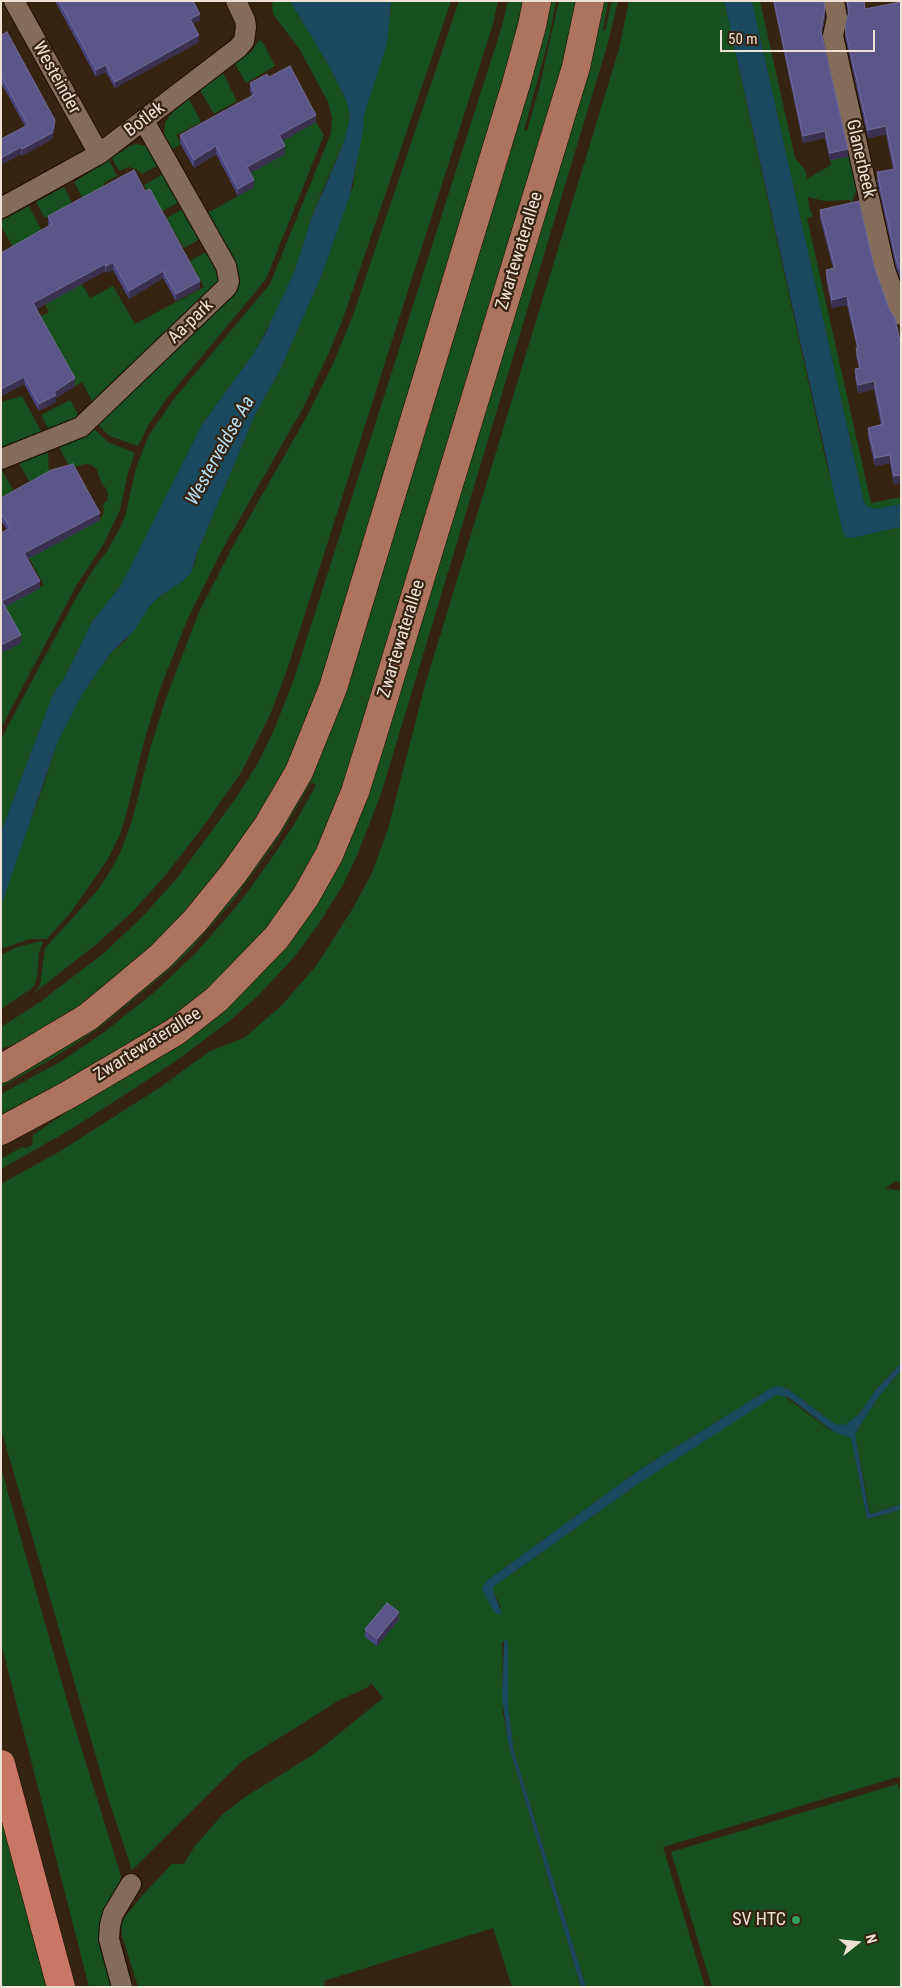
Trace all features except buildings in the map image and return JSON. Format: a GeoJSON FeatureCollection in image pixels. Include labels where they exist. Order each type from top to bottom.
{"type":"FeatureCollection","features":[{"type":"Feature","properties":{"kind":"highway"},"geometry":{"type":"LineString","coordinates":[[1,1764],[61,1987]]}},
{"type":"Feature","properties":{"kind":"main road"},"geometry":{"type":"LineString","coordinates":[[1,1069],[88,1017],[160,957],[194,921],[234,873],[268,825],[299,772],[333,688],[516,84],[537,1]]}},
{"type":"Feature","properties":{"kind":"main road","name":"Zwartewaterallee"},"geometry":{"type":"LineString","coordinates":[[1,1131],[68,1095],[175,1032],[217,999],[277,937],[306,896],[329,855],[352,799],[372,741],[576,67],[590,1]]}},
{"type":"Feature","properties":{"kind":"street","name":"Westeinder"},"geometry":{"type":"LineString","coordinates":[[14,1],[98,154]]}},
{"type":"Feature","properties":{"kind":"street","name":"Botlek"},"geometry":{"type":"LineString","coordinates":[[1,208],[98,154],[229,55],[244,41],[246,34],[245,20],[236,1]]}},
{"type":"Feature","properties":{"kind":"street","name":"Glanerbeek"},"geometry":{"type":"LineString","coordinates":[[834,1],[837,17],[832,36],[885,270],[901,315]]}},
{"type":"Feature","properties":{"kind":"street","name":"Aa-park"},"geometry":{"type":"LineString","coordinates":[[1,458],[81,427],[227,286],[229,280],[226,266],[144,120]]}},
{"type":"Feature","properties":{"kind":"street"},"geometry":{"type":"LineString","coordinates":[[122,1987],[109,1939],[110,1925],[113,1914],[131,1884]]}},
{"type":"Feature","properties":{"kind":"green space"},"geometry":{"type":"Polygon","coordinates":[[[272,1],[290,1],[328,64],[347,102],[350,117],[344,142],[311,219],[295,270],[274,316],[254,353],[203,423],[121,585],[92,622],[64,679],[53,694],[1,832],[1,739],[76,598],[121,526],[126,513],[136,468],[149,435],[173,400],[270,284],[331,133],[332,117],[328,102],[300,50],[273,14],[272,1]]]}},
{"type":"Feature","properties":{"kind":"green space"},"geometry":{"type":"Polygon","coordinates":[[[391,1],[451,1],[344,316],[331,348],[304,406],[223,548],[188,618],[160,689],[145,738],[125,819],[108,859],[71,912],[47,939],[30,939],[1,949],[1,906],[58,741],[67,721],[83,693],[110,654],[125,641],[149,607],[159,597],[183,581],[194,566],[197,553],[255,415],[280,370],[321,277],[353,186],[364,115],[390,16],[391,1]]]}},
{"type":"Feature","properties":{"kind":"green space"},"geometry":{"type":"Polygon","coordinates":[[[459,1],[498,1],[493,24],[287,670],[270,715],[241,773],[164,877],[132,912],[98,943],[34,993],[40,985],[45,948],[97,891],[120,853],[132,821],[150,749],[166,698],[199,612],[233,546],[306,418],[332,366],[352,318],[459,1]]]}},
{"type":"Feature","properties":{"kind":"green space"},"geometry":{"type":"Polygon","coordinates":[[[508,1],[525,1],[522,18],[324,676],[301,740],[255,824],[176,926],[96,997],[19,1042],[1,1049],[1,1027],[40,1002],[104,953],[143,916],[178,877],[238,795],[259,761],[274,730],[293,682],[502,26],[508,1]]]}},
{"type":"Feature","properties":{"kind":"green space"},"geometry":{"type":"Polygon","coordinates":[[[547,1],[556,1],[550,34],[524,130],[527,131],[539,89],[559,1],[579,1],[572,38],[345,787],[327,832],[279,916],[220,980],[164,1024],[1,1118],[1,1094],[60,1062],[103,1033],[152,994],[194,955],[240,902],[269,862],[295,823],[316,785],[311,782],[279,837],[235,898],[189,951],[99,1028],[55,1057],[1,1087],[1,1080],[35,1063],[274,835],[547,1]]]}},
{"type":"Feature","properties":{"kind":"green space"},"geometry":{"type":"Polygon","coordinates":[[[600,1],[608,1],[603,30],[605,31],[612,1],[618,1],[607,46],[381,794],[358,853],[343,885],[318,925],[295,956],[258,996],[228,1022],[135,1088],[70,1130],[1,1169],[1,1155],[3,1158],[22,1147],[27,1148],[32,1145],[33,1135],[103,1087],[297,928],[600,1]]]}},
{"type":"Feature","properties":{"kind":"green space"},"geometry":{"type":"Polygon","coordinates":[[[629,1],[724,1],[827,466],[851,538],[901,527],[901,1183],[896,1181],[885,1188],[901,1191],[901,1363],[875,1391],[859,1414],[845,1425],[835,1424],[788,1389],[778,1386],[771,1388],[639,1470],[485,1582],[483,1586],[502,1609],[493,1591],[493,1587],[641,1482],[772,1396],[783,1395],[830,1430],[851,1438],[867,1519],[901,1510],[901,1776],[663,1847],[705,1987],[586,1987],[514,1752],[508,1705],[508,1641],[502,1642],[503,1712],[508,1743],[581,1987],[512,1987],[493,1928],[324,1981],[325,1987],[138,1987],[121,1927],[124,1918],[140,1898],[172,1864],[184,1864],[194,1847],[223,1814],[245,1797],[314,1754],[383,1698],[371,1683],[368,1687],[338,1701],[241,1762],[132,1870],[108,1798],[1,1429],[1,1184],[62,1150],[162,1086],[210,1051],[244,1038],[282,1005],[316,966],[353,908],[372,873],[388,829],[425,685],[619,49],[629,1]]]}},
{"type":"Feature","properties":{"kind":"green space"},"geometry":{"type":"Polygon","coordinates":[[[752,1],[760,1],[795,158],[806,171],[807,179],[831,165],[830,160],[849,156],[857,189],[851,204],[850,200],[824,201],[808,197],[809,207],[813,216],[807,218],[871,503],[901,497],[901,504],[875,509],[867,506],[864,502],[752,1]]]}},
{"type":"Feature","properties":{"kind":"green space"},"geometry":{"type":"Polygon","coordinates":[[[259,40],[263,43],[275,66],[246,83],[235,64],[252,51],[259,40]]]}},
{"type":"Feature","properties":{"kind":"green space"},"geometry":{"type":"Polygon","coordinates":[[[223,73],[237,101],[214,114],[200,90],[223,73]]]}},
{"type":"Feature","properties":{"kind":"green space"},"geometry":{"type":"Polygon","coordinates":[[[189,99],[201,122],[176,135],[181,144],[171,150],[164,137],[165,122],[172,113],[189,99]]]}},
{"type":"Feature","properties":{"kind":"green space"},"geometry":{"type":"Polygon","coordinates":[[[316,122],[324,135],[266,279],[168,397],[149,424],[138,446],[110,436],[97,424],[226,303],[238,288],[240,281],[238,271],[206,214],[254,187],[247,174],[285,154],[279,143],[316,122]]]}},
{"type":"Feature","properties":{"kind":"green space"},"geometry":{"type":"Polygon","coordinates":[[[136,144],[147,146],[160,164],[142,174],[136,169],[128,167],[119,171],[112,158],[136,144]]]}},
{"type":"Feature","properties":{"kind":"green space"},"geometry":{"type":"Polygon","coordinates":[[[109,160],[117,176],[105,182],[103,186],[107,192],[86,204],[74,182],[109,160]]]}},
{"type":"Feature","properties":{"kind":"green space"},"geometry":{"type":"Polygon","coordinates":[[[165,173],[181,201],[159,213],[144,185],[165,173]]]}},
{"type":"Feature","properties":{"kind":"green space"},"geometry":{"type":"Polygon","coordinates":[[[64,187],[72,203],[45,218],[36,202],[64,187]]]}},
{"type":"Feature","properties":{"kind":"green space"},"geometry":{"type":"Polygon","coordinates":[[[29,206],[42,231],[13,247],[1,226],[1,221],[29,206]]]}},
{"type":"Feature","properties":{"kind":"green space"},"geometry":{"type":"Polygon","coordinates":[[[185,208],[202,238],[184,248],[166,218],[185,208]]]}},
{"type":"Feature","properties":{"kind":"green space"},"geometry":{"type":"Polygon","coordinates":[[[209,250],[219,269],[220,281],[94,404],[82,382],[75,386],[38,318],[49,312],[45,304],[82,284],[90,298],[113,286],[135,324],[204,287],[190,261],[209,250]]]}},
{"type":"Feature","properties":{"kind":"green space"},"geometry":{"type":"Polygon","coordinates":[[[22,396],[43,435],[1,450],[1,402],[22,396]]]}},
{"type":"Feature","properties":{"kind":"green space"},"geometry":{"type":"Polygon","coordinates":[[[70,400],[80,418],[50,432],[41,415],[70,400]]]}},
{"type":"Feature","properties":{"kind":"green space"},"geometry":{"type":"Polygon","coordinates":[[[93,428],[108,442],[135,453],[128,473],[120,510],[103,545],[76,586],[1,728],[1,653],[21,642],[2,608],[44,585],[29,558],[100,520],[104,512],[103,504],[107,501],[108,495],[97,470],[92,465],[85,464],[70,468],[58,445],[93,428]]]}},
{"type":"Feature","properties":{"kind":"green space"},"geometry":{"type":"Polygon","coordinates":[[[48,450],[49,474],[31,484],[17,460],[48,450]]]}},
{"type":"Feature","properties":{"kind":"green space"},"geometry":{"type":"Polygon","coordinates":[[[1,469],[15,493],[1,501],[1,469]]]}},
{"type":"Feature","properties":{"kind":"green space"},"geometry":{"type":"Polygon","coordinates":[[[41,941],[43,943],[39,952],[37,977],[34,986],[1,1009],[1,955],[17,947],[41,941]]]}},
{"type":"Feature","properties":{"kind":"green space"},"geometry":{"type":"Polygon","coordinates":[[[901,1370],[901,1504],[870,1514],[855,1434],[877,1399],[901,1370]]]}},
{"type":"Feature","properties":{"kind":"green space"},"geometry":{"type":"Polygon","coordinates":[[[1,1468],[72,1718],[121,1876],[118,1891],[100,1921],[100,1928],[117,1987],[89,1987],[1,1643],[1,1468]]]}},
{"type":"Feature","properties":{"kind":"green space","name":"SV HTC"},"geometry":{"type":"Polygon","coordinates":[[[898,1784],[901,1794],[901,1987],[712,1987],[671,1852],[898,1784]]]}},
{"type":"Feature","properties":{"kind":"green space"},"geometry":{"type":"Polygon","coordinates":[[[1,1805],[49,1987],[1,1987],[1,1805]]]}},
{"type":"Feature","properties":{"kind":"water","name":"Westerveldse Aa"},"geometry":{"type":"Polygon","coordinates":[[[290,1],[391,1],[387,44],[364,115],[363,131],[350,195],[321,277],[280,370],[255,415],[197,553],[191,573],[149,607],[134,631],[110,654],[83,693],[58,741],[1,906],[1,832],[53,694],[64,679],[92,622],[121,585],[203,423],[254,353],[266,332],[295,270],[311,219],[344,142],[350,117],[347,102],[328,64],[290,1]]]}},
{"type":"Feature","properties":{"kind":"water"},"geometry":{"type":"Polygon","coordinates":[[[724,1],[752,1],[864,502],[867,506],[875,509],[901,504],[901,527],[851,538],[846,537],[843,533],[724,1]]]}},
{"type":"Feature","properties":{"kind":"water"},"geometry":{"type":"Polygon","coordinates":[[[901,1363],[901,1370],[877,1399],[855,1434],[869,1512],[871,1514],[901,1504],[901,1510],[867,1519],[851,1438],[834,1432],[788,1397],[776,1395],[641,1482],[493,1587],[502,1613],[499,1615],[494,1612],[482,1589],[485,1582],[639,1470],[771,1388],[778,1386],[788,1389],[835,1424],[845,1425],[859,1414],[875,1391],[901,1363]]]}},
{"type":"Feature","properties":{"kind":"water"},"geometry":{"type":"Polygon","coordinates":[[[504,1640],[508,1641],[508,1705],[514,1752],[586,1987],[581,1987],[508,1743],[502,1697],[504,1640]]]}},
{"type":"Feature","properties":{"kind":"place","name":"SV HTC"},"geometry":{"type":"Point","coordinates":[796,1920]}}]}
